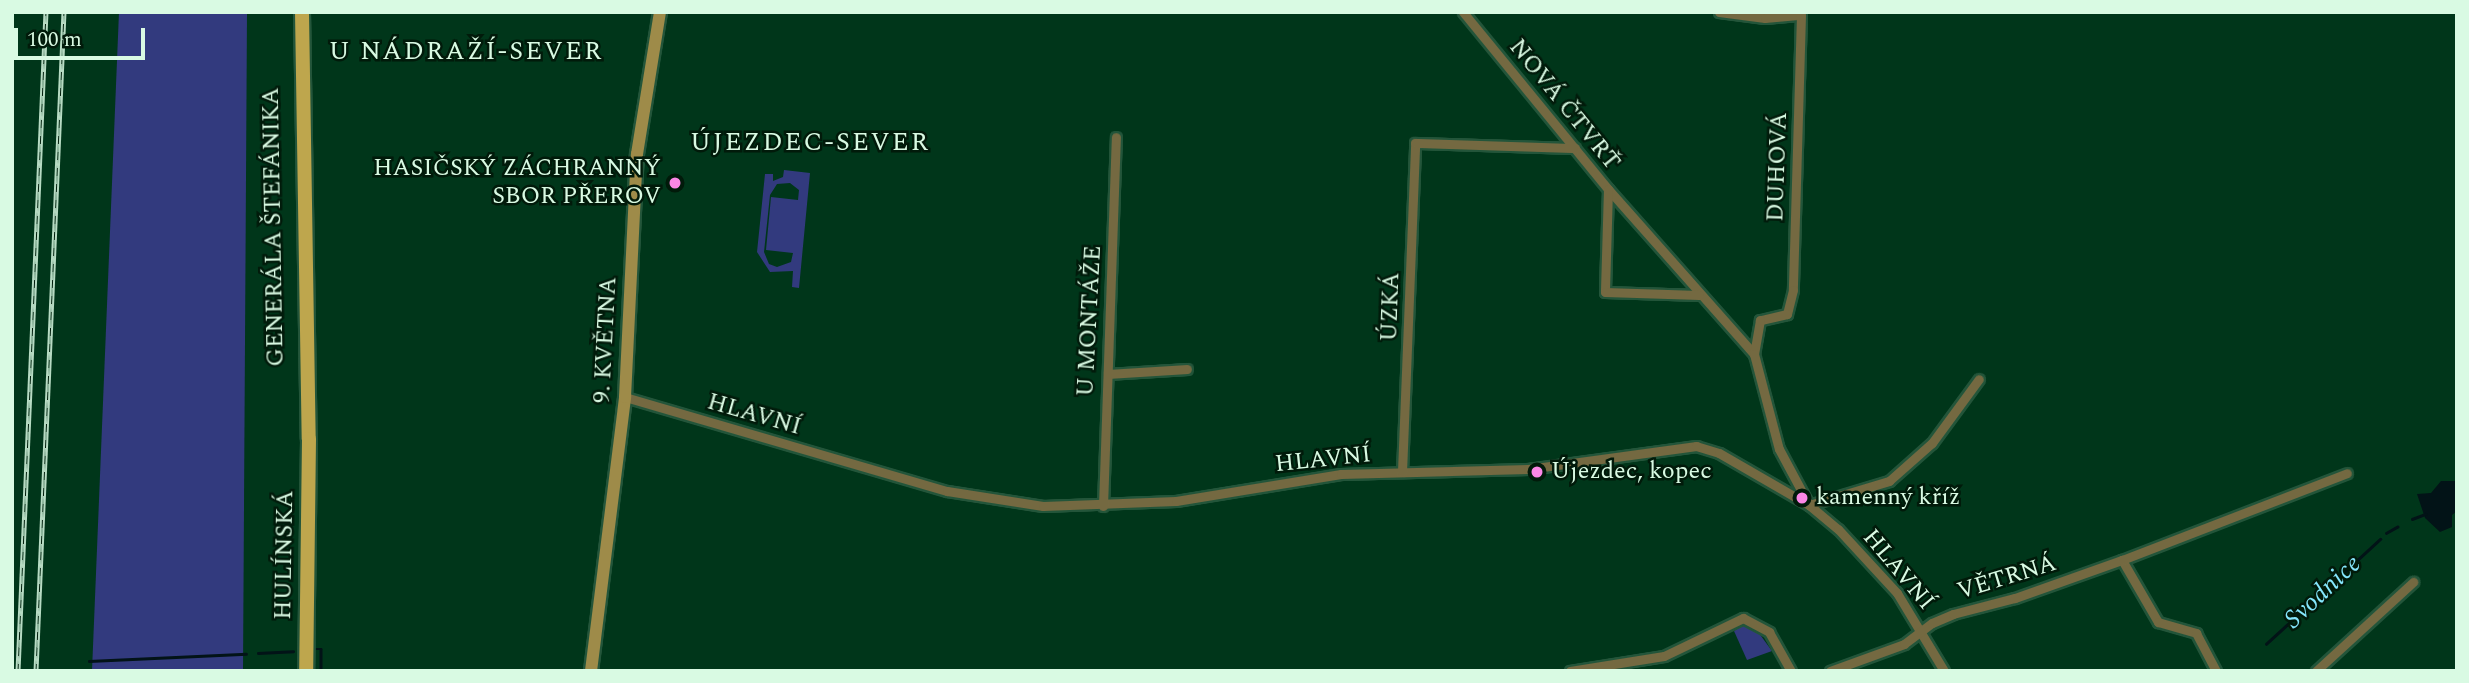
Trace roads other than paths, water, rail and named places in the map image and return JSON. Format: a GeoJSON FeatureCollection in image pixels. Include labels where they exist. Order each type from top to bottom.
{"type":"FeatureCollection","features":[{"type":"Feature","properties":{"kind":"main road","name":"GENERÁLA ŠTEFÁNIKA"},"geometry":{"type":"LineString","coordinates":[[292,12],[305,440]]}},
{"type":"Feature","properties":{"kind":"main road","name":"GENERÁLA ŠTEFÁNIKA"},"geometry":{"type":"LineString","coordinates":[[302,12],[305,440]]}},
{"type":"Feature","properties":{"kind":"main road","name":"HULÍNSKÁ"},"geometry":{"type":"LineString","coordinates":[[297,671],[305,440]]}},
{"type":"Feature","properties":{"kind":"main road","name":"HULÍNSKÁ"},"geometry":{"type":"LineString","coordinates":[[305,440],[306,671]]}},
{"type":"Feature","properties":{"kind":"street","name":"9. KVĚTNA"},"geometry":{"type":"LineString","coordinates":[[591,671],[625,397],[637,154],[660,12]]}},
{"type":"Feature","properties":{"kind":"street","name":"NOVÁ ČTVRŤ"},"geometry":{"type":"LineString","coordinates":[[1463,12],[1608,189],[1754,354]]}},
{"type":"Feature","properties":{"kind":"street"},"geometry":{"type":"LineString","coordinates":[[1718,12],[1765,15]]}},
{"type":"Feature","properties":{"kind":"street","name":"DUHOVÁ"},"geometry":{"type":"LineString","coordinates":[[1765,15],[1801,15],[1802,21],[1793,284],[1787,314]]}},
{"type":"Feature","properties":{"kind":"street","name":"U MONTÁŽE"},"geometry":{"type":"LineString","coordinates":[[1103,506],[1116,137]]}},
{"type":"Feature","properties":{"kind":"street","name":"ÚZKÁ"},"geometry":{"type":"LineString","coordinates":[[1402,472],[1415,143],[1575,148]]}},
{"type":"Feature","properties":{"kind":"street","name":"NOVÁ ČTVRŤ"},"geometry":{"type":"LineString","coordinates":[[1608,189],[1605,292],[1699,295]]}},
{"type":"Feature","properties":{"kind":"street","name":"NOVÁ ČTVRŤ"},"geometry":{"type":"LineString","coordinates":[[1787,314],[1760,320],[1754,354],[1775,437],[1808,506]]}},
{"type":"Feature","properties":{"kind":"street"},"geometry":{"type":"LineString","coordinates":[[1108,374],[1187,369]]}},
{"type":"Feature","properties":{"kind":"street"},"geometry":{"type":"LineString","coordinates":[[1808,506],[1889,481],[1932,443],[1979,379]]}},
{"type":"Feature","properties":{"kind":"street","name":"HLAVNÍ"},"geometry":{"type":"LineString","coordinates":[[625,397],[947,491],[1042,506],[1103,506],[1176,501],[1341,474],[1528,469],[1696,446],[1719,453],[1808,506],[1866,556],[1923,631],[1944,671]]}},
{"type":"Feature","properties":{"kind":"street","name":"VĚTRNÁ"},"geometry":{"type":"LineString","coordinates":[[1830,671],[1904,644],[1953,614],[2015,598],[2122,560],[2347,474]]}},
{"type":"Feature","properties":{"kind":"street"},"geometry":{"type":"LineString","coordinates":[[2122,560],[2158,622],[2196,633],[2217,671]]}},
{"type":"Feature","properties":{"kind":"street"},"geometry":{"type":"LineString","coordinates":[[2316,671],[2413,582]]}},
{"type":"Feature","properties":{"kind":"street"},"geometry":{"type":"LineString","coordinates":[[1570,671],[1664,656],[1743,618],[1769,632],[1791,671]]}},
{"type":"Feature","properties":{"kind":"waterway","name":"Svodnice"},"geometry":{"type":"LineString","coordinates":[[2412,519],[2425,514]]}},
{"type":"Feature","properties":{"kind":"waterway","name":"Svodnice"},"geometry":{"type":"LineString","coordinates":[[2386,533],[2397,527]]}},
{"type":"Feature","properties":{"kind":"waterway","name":"Svodnice"},"geometry":{"type":"LineString","coordinates":[[2266,644],[2380,539]]}},
{"type":"Feature","properties":{"kind":"waterway","name":"Svodnice"},"geometry":{"type":"LineString","coordinates":[[312,649],[321,649],[321,671]]}},
{"type":"Feature","properties":{"kind":"waterway","name":"Svodnice"},"geometry":{"type":"LineString","coordinates":[[258,653],[293,651]]}},
{"type":"Feature","properties":{"kind":"waterway","name":"Svodnice"},"geometry":{"type":"LineString","coordinates":[[89,661],[246,654]]}},
{"type":"Feature","properties":{"kind":"railway"},"geometry":{"type":"LineString","coordinates":[[18,671],[46,12]]}},
{"type":"Feature","properties":{"kind":"railway"},"geometry":{"type":"LineString","coordinates":[[36,671],[64,12]]}},
{"type":"Feature","properties":{"kind":"place","name":"HASIČSKÝ ZÁCHRANNÝ SBOR PŘEROV"},"geometry":{"type":"Point","coordinates":[675,183]}},
{"type":"Feature","properties":{"kind":"place","name":"Újezdec, kopec"},"geometry":{"type":"Point","coordinates":[1537,472]}},
{"type":"Feature","properties":{"kind":"place","name":"kamenný kříž"},"geometry":{"type":"Point","coordinates":[1802,498]}},
{"type":"Feature","properties":{"kind":"district","name":"U NÁDRAŽÍ-SEVER"},"geometry":{"type":"Point","coordinates":[466,52]}},
{"type":"Feature","properties":{"kind":"district","name":"ÚJEZDEC-SEVER"},"geometry":{"type":"Point","coordinates":[810,143]}}]}
